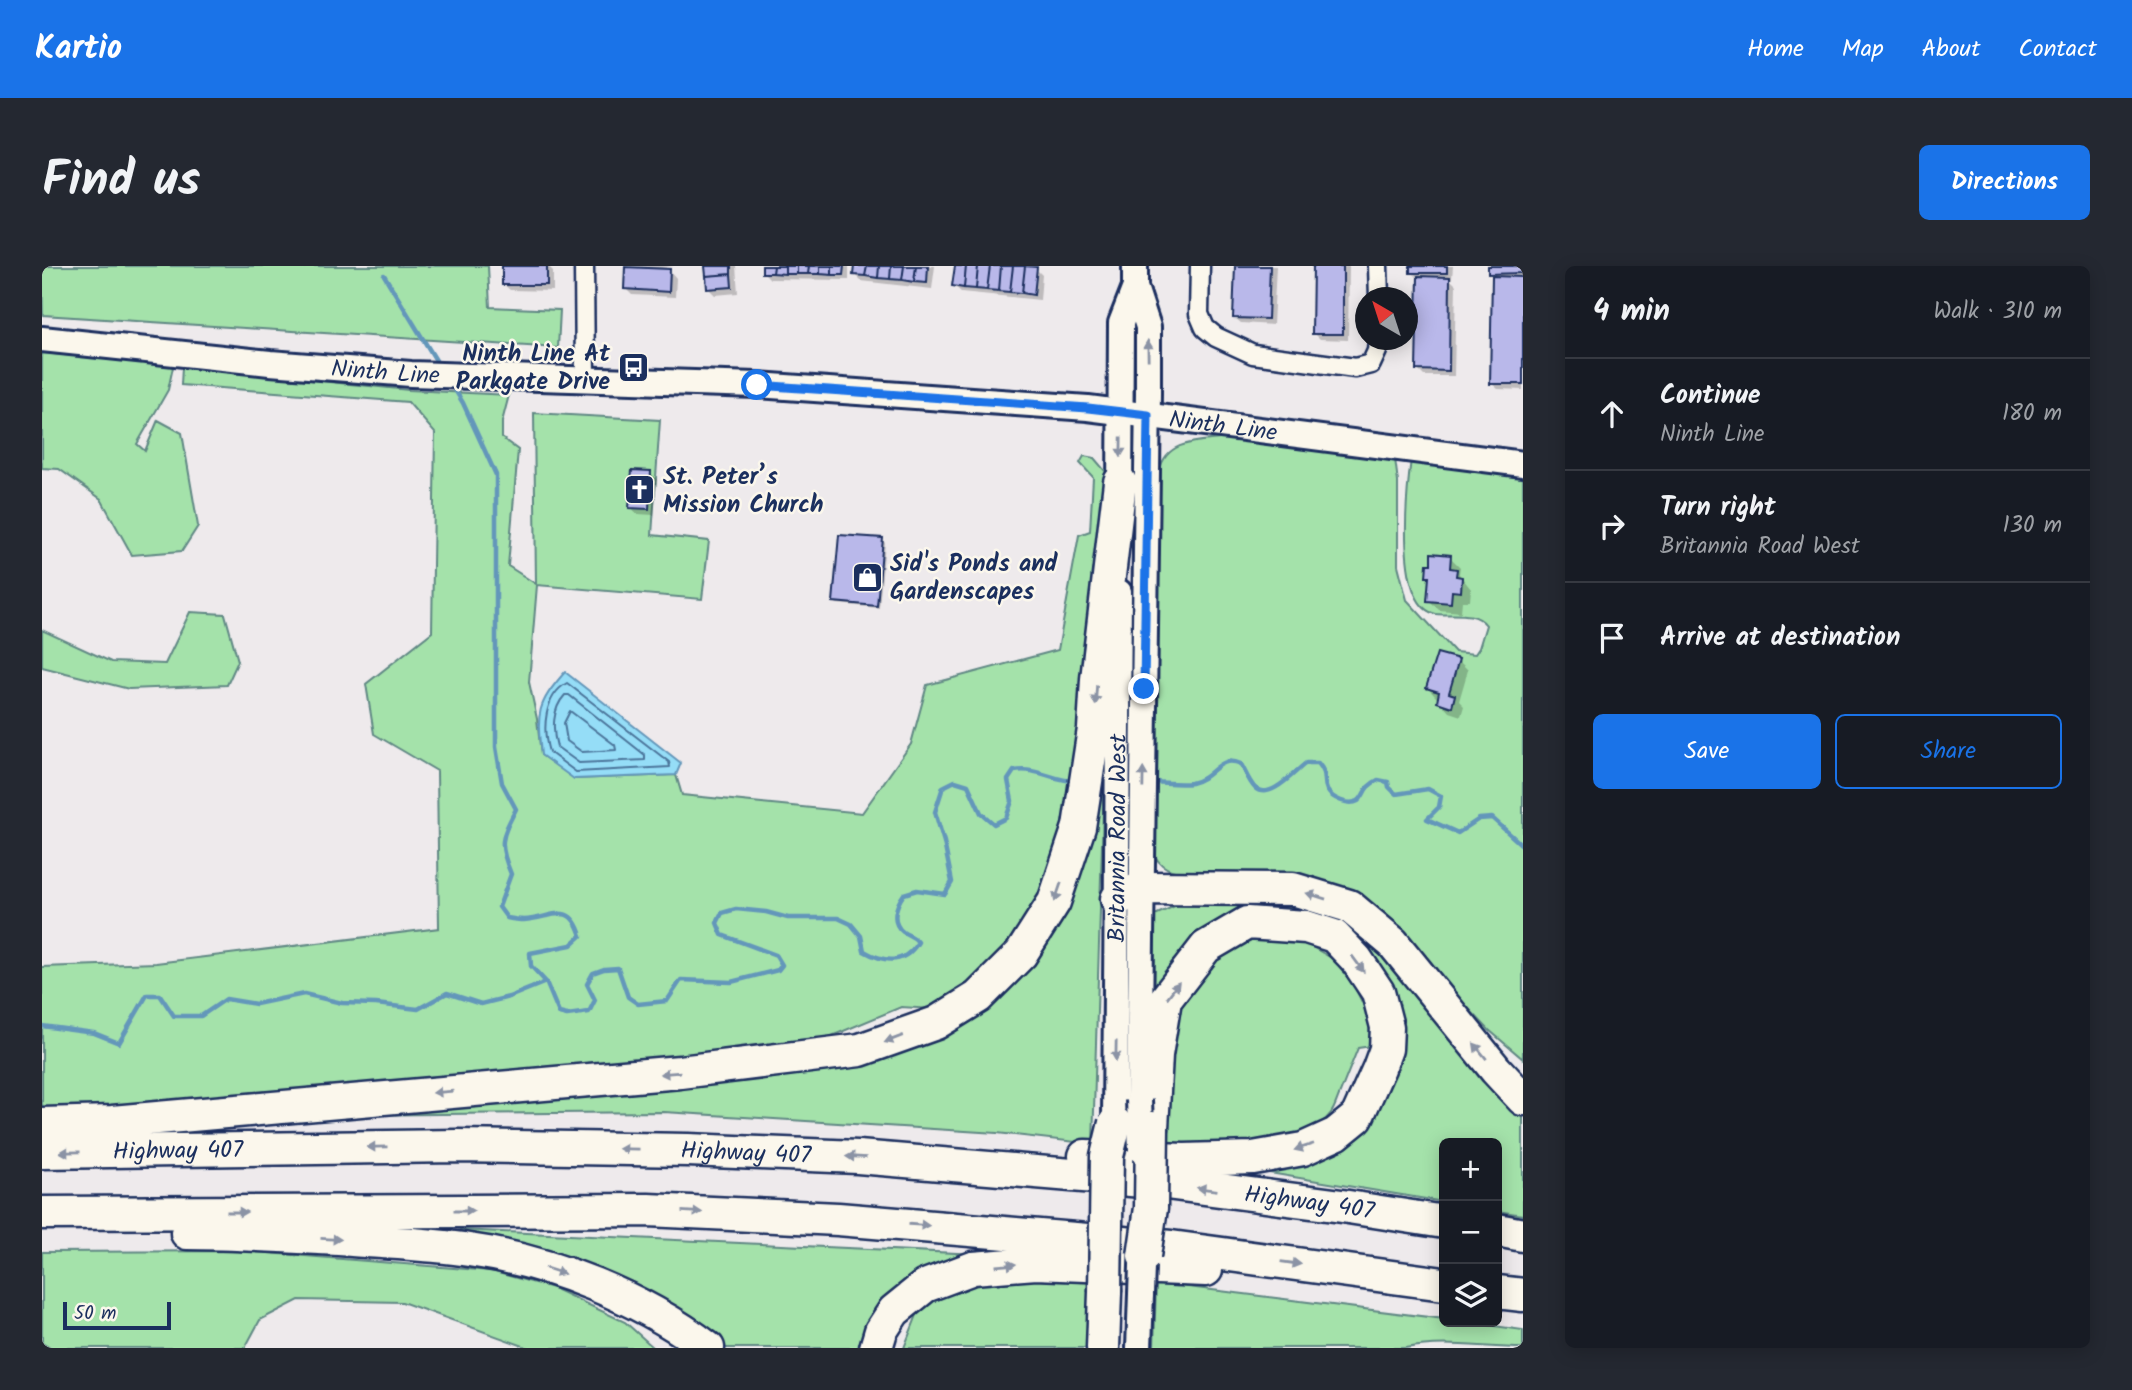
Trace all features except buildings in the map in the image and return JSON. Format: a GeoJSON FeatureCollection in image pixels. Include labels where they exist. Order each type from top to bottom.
{"type":"FeatureCollection","features":[{"type":"Feature","properties":{"kind":"highway"},"geometry":{"type":"LineString","coordinates":[[42,1124],[112,1122],[680,1072],[870,1047],[936,1023],[978,997],[1021,954],[1054,902],[1079,827],[1106,724],[1098,665],[1120,482]]}},
{"type":"Feature","properties":{"kind":"highway"},"geometry":{"type":"LineString","coordinates":[[1129,893],[1293,889],[1349,906],[1393,943],[1496,1070],[1523,1099]]}},
{"type":"Feature","properties":{"kind":"highway"},"geometry":{"type":"LineString","coordinates":[[998,1168],[1026,1153],[1184,1160],[1253,1158],[1303,1149],[1336,1134],[1357,1117],[1386,1049],[1387,1027],[1378,992],[1356,959],[1334,936],[1306,927],[1247,923],[1206,947],[1165,1000],[1156,1055],[1107,1156],[1121,1292],[1103,1348]]}},
{"type":"Feature","properties":{"kind":"highway"},"geometry":{"type":"LineString","coordinates":[[1130,1113],[1151,1208],[1144,1256]]}},
{"type":"Feature","properties":{"kind":"highway","name":"Highway 407"},"geometry":{"type":"LineString","coordinates":[[42,1152],[472,1146],[688,1150],[858,1157],[1166,1183],[1439,1221]]}},
{"type":"Feature","properties":{"kind":"highway"},"geometry":{"type":"LineString","coordinates":[[44,1213],[648,1210],[864,1221],[1010,1232],[1223,1253],[1439,1283]]}},
{"type":"Feature","properties":{"kind":"highway"},"geometry":{"type":"LineString","coordinates":[[44,1213],[91,1232],[204,1233],[332,1239],[428,1245],[495,1255],[556,1271],[631,1301],[708,1348]]}},
{"type":"Feature","properties":{"kind":"highway"},"geometry":{"type":"LineString","coordinates":[[1502,1231],[1523,1235]]}},
{"type":"Feature","properties":{"kind":"highway"},"geometry":{"type":"LineString","coordinates":[[876,1348],[881,1331],[894,1311],[925,1286],[973,1268],[1036,1262],[1206,1270],[1223,1253]]}},
{"type":"Feature","properties":{"kind":"highway"},"geometry":{"type":"LineString","coordinates":[[1502,1293],[1523,1296]]}},
{"type":"Feature","properties":{"kind":"main road","name":"Britannia Road West"},"geometry":{"type":"LineString","coordinates":[[1120,482],[1121,323],[1135,276]]}},
{"type":"Feature","properties":{"kind":"main road","name":"Britannia Road West"},"geometry":{"type":"LineString","coordinates":[[1129,893],[1142,837],[1148,415],[1148,327],[1135,276]]}},
{"type":"Feature","properties":{"kind":"main road","name":"Ninth Line"},"geometry":{"type":"LineString","coordinates":[[42,339],[270,363],[411,374],[770,386],[1088,408],[1523,464]]}},
{"type":"Feature","properties":{"kind":"main road","name":"Britannia Road West"},"geometry":{"type":"LineString","coordinates":[[1106,724],[1118,836],[1129,893],[1130,1113]]}},
{"type":"Feature","properties":{"kind":"main road"},"geometry":{"type":"LineString","coordinates":[[1116,1348],[1121,1292],[1144,1256]]}},
{"type":"Feature","properties":{"kind":"main road"},"geometry":{"type":"LineString","coordinates":[[1121,1292],[1139,1348]]}},
{"type":"Feature","properties":{"kind":"street"},"geometry":{"type":"LineString","coordinates":[[583,266],[586,380]]}},
{"type":"Feature","properties":{"kind":"street"},"geometry":{"type":"LineString","coordinates":[[1200,266],[1199,314],[1205,328],[1216,337],[1253,355],[1355,368],[1371,364],[1377,350]]}},
{"type":"Feature","properties":{"kind":"street"},"geometry":{"type":"LineString","coordinates":[[1378,266],[1379,287]]}},
{"type":"Feature","properties":{"kind":"green space"},"geometry":{"type":"Polygon","coordinates":[[[42,266],[488,266],[490,307],[560,310],[558,348],[43,315],[42,266]]]}},
{"type":"Feature","properties":{"kind":"green space"},"geometry":{"type":"Polygon","coordinates":[[[42,353],[173,367],[168,390],[137,444],[145,451],[158,420],[182,433],[198,526],[182,551],[132,555],[101,499],[59,469],[42,468],[42,353]]]}},
{"type":"Feature","properties":{"kind":"green space"},"geometry":{"type":"Polygon","coordinates":[[[182,367],[409,390],[509,395],[502,422],[502,438],[518,450],[508,566],[536,584],[534,413],[660,420],[652,535],[709,541],[702,599],[537,585],[529,682],[541,755],[576,779],[676,775],[682,795],[862,813],[911,744],[927,685],[1058,650],[1079,535],[1090,531],[1093,477],[1080,463],[1084,456],[1094,458],[1106,472],[1079,759],[1055,872],[1028,924],[987,972],[933,1009],[901,1007],[803,1048],[222,1100],[42,1109],[42,967],[156,963],[439,928],[437,771],[374,734],[366,684],[432,632],[435,433],[408,402],[181,385],[182,367]]]}},
{"type":"Feature","properties":{"kind":"green space"},"geometry":{"type":"Polygon","coordinates":[[[1227,438],[1395,459],[1398,482],[1398,565],[1407,600],[1455,652],[1475,654],[1486,625],[1470,615],[1436,614],[1423,606],[1414,591],[1406,545],[1411,459],[1523,475],[1523,1059],[1489,1030],[1400,936],[1190,873],[1172,870],[1159,862],[1153,851],[1160,470],[1169,452],[1177,447],[1227,438]]]}},
{"type":"Feature","properties":{"kind":"green space"},"geometry":{"type":"Polygon","coordinates":[[[190,612],[225,614],[238,661],[227,685],[129,689],[42,667],[42,630],[111,662],[165,664],[190,612]]]}},
{"type":"Feature","properties":{"kind":"green space"},"geometry":{"type":"Polygon","coordinates":[[[1105,743],[1093,1144],[997,1133],[664,1112],[342,1115],[841,1066],[1036,950],[1105,743]]]}},
{"type":"Feature","properties":{"kind":"green space"},"geometry":{"type":"Polygon","coordinates":[[[1177,905],[1289,906],[1325,917],[1376,950],[1450,1036],[1523,1114],[1523,1215],[1502,1212],[1502,1138],[1439,1138],[1439,1201],[1257,1171],[1304,1159],[1393,1051],[1331,932],[1199,938],[1172,962],[1154,992],[1155,915],[1177,905]]]}},
{"type":"Feature","properties":{"kind":"green space"},"geometry":{"type":"Polygon","coordinates":[[[1265,937],[1305,943],[1335,960],[1355,988],[1367,1012],[1372,1046],[1358,1048],[1331,1113],[1317,1126],[1298,1135],[1275,1142],[1223,1147],[1157,1141],[1162,1045],[1196,970],[1228,948],[1265,937]]]}},
{"type":"Feature","properties":{"kind":"green space"},"geometry":{"type":"Polygon","coordinates":[[[460,1230],[977,1254],[862,1348],[725,1348],[701,1329],[448,1236],[460,1230]]]}},
{"type":"Feature","properties":{"kind":"green space"},"geometry":{"type":"Polygon","coordinates":[[[244,1251],[491,1271],[553,1288],[625,1322],[654,1348],[529,1348],[402,1302],[299,1300],[260,1320],[245,1348],[50,1348],[42,1343],[42,1252],[244,1251]]]}},
{"type":"Feature","properties":{"kind":"green space"},"geometry":{"type":"Polygon","coordinates":[[[1092,1272],[1088,1348],[904,1348],[919,1310],[947,1289],[988,1279],[1092,1272]]]}},
{"type":"Feature","properties":{"kind":"green space"},"geometry":{"type":"Polygon","coordinates":[[[1156,1283],[1439,1318],[1439,1327],[1502,1327],[1523,1330],[1523,1348],[1449,1344],[1406,1348],[1154,1348],[1156,1283]]]}},
{"type":"Feature","properties":{"kind":"water"},"geometry":{"type":"Polygon","coordinates":[[[565,672],[681,763],[676,775],[574,779],[541,755],[541,710],[548,693],[565,672]]]}},
{"type":"Feature","properties":{"kind":"waterway"},"geometry":{"type":"LineString","coordinates":[[384,275],[440,367]]}},
{"type":"Feature","properties":{"kind":"waterway"},"geometry":{"type":"LineString","coordinates":[[451,383],[496,475],[496,747],[502,783],[516,809],[504,834],[504,855],[511,874],[499,907],[507,918],[524,920],[565,914],[576,925],[581,936],[571,945],[530,953],[531,966],[546,982],[559,1013],[567,1015],[589,1012],[595,1000],[587,984],[593,973],[604,969],[618,968],[628,997],[638,1004],[667,1001],[681,980],[731,982],[778,970],[782,965],[776,955],[722,935],[717,923],[722,913],[736,909],[766,912],[788,918],[838,918],[851,924],[861,936],[864,951],[879,958],[894,960],[907,955],[918,942],[899,928],[895,918],[904,894],[917,890],[945,894],[952,882],[935,812],[943,787],[955,781],[968,785],[981,813],[994,824],[1006,818],[1012,801],[1008,780],[1014,771],[1031,771],[1075,781]]}},
{"type":"Feature","properties":{"kind":"waterway"},"geometry":{"type":"LineString","coordinates":[[1151,782],[1191,783],[1206,777],[1221,764],[1233,762],[1241,764],[1255,788],[1268,791],[1282,784],[1306,763],[1318,763],[1323,771],[1327,790],[1341,801],[1358,801],[1368,787],[1378,780],[1388,782],[1396,794],[1428,789],[1441,796],[1439,807],[1427,819],[1458,833],[1479,819],[1492,818],[1523,846]]}},
{"type":"Feature","properties":{"kind":"waterway"},"geometry":{"type":"LineString","coordinates":[[42,1026],[94,1033],[119,1043],[147,995],[160,995],[174,1016],[201,1016],[226,999],[256,1004],[304,994],[342,1003],[418,1009],[447,993],[481,1004],[509,997],[546,982]]}},
{"type":"Feature","properties":{"kind":"place","name":"Ninth Line At Parkgate Drive"},"geometry":{"type":"Point","coordinates":[633,367]}},
{"type":"Feature","properties":{"kind":"place","name":"St. Peter’s Mission Church"},"geometry":{"type":"Point","coordinates":[640,490]}},
{"type":"Feature","properties":{"kind":"place","name":"Sid's Ponds and Gardenscapes"},"geometry":{"type":"Point","coordinates":[867,577]}},
{"type":"Feature","properties":{"kind":"route"},"geometry":{"type":"LineString","coordinates":[[757,385],[912,394],[1148,415],[1144,689]]}}]}
